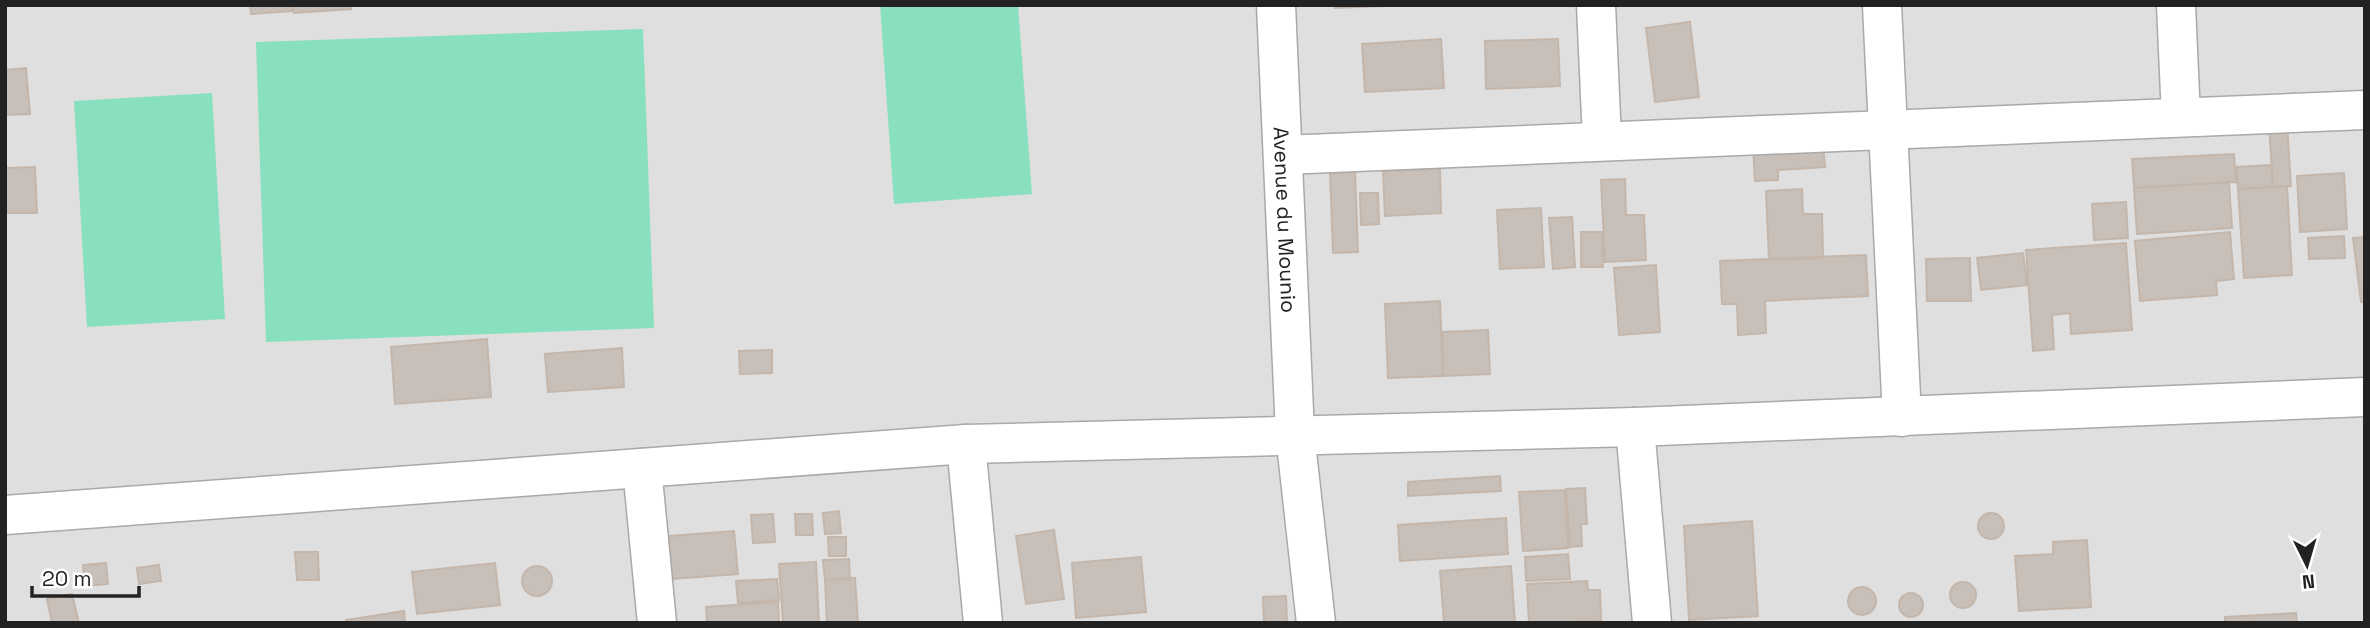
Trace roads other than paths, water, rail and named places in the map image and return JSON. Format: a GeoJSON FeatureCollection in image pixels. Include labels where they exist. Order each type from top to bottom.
{"type":"FeatureCollection","features":[{"type":"Feature","properties":{"kind":"street","name":"Avenue du Mounio"},"geometry":{"type":"LineString","coordinates":[[1276,5],[1295,434],[1316,623]]}},
{"type":"Feature","properties":{"kind":"street"},"geometry":{"type":"LineString","coordinates":[[1596,5],[1602,140]]}},
{"type":"Feature","properties":{"kind":"street"},"geometry":{"type":"LineString","coordinates":[[1882,5],[1902,417]]}},
{"type":"Feature","properties":{"kind":"street"},"geometry":{"type":"LineString","coordinates":[[2176,5],[2181,117]]}},
{"type":"Feature","properties":{"kind":"street"},"geometry":{"type":"LineString","coordinates":[[1283,155],[2365,110]]}},
{"type":"Feature","properties":{"kind":"street"},"geometry":{"type":"LineString","coordinates":[[5,514],[965,444],[1635,427],[2365,397]]}},
{"type":"Feature","properties":{"kind":"street"},"geometry":{"type":"LineString","coordinates":[[1635,427],[1652,623]]}},
{"type":"Feature","properties":{"kind":"street"},"geometry":{"type":"LineString","coordinates":[[965,444],[983,623]]}},
{"type":"Feature","properties":{"kind":"street"},"geometry":{"type":"LineString","coordinates":[[642,468],[657,623]]}}]}
